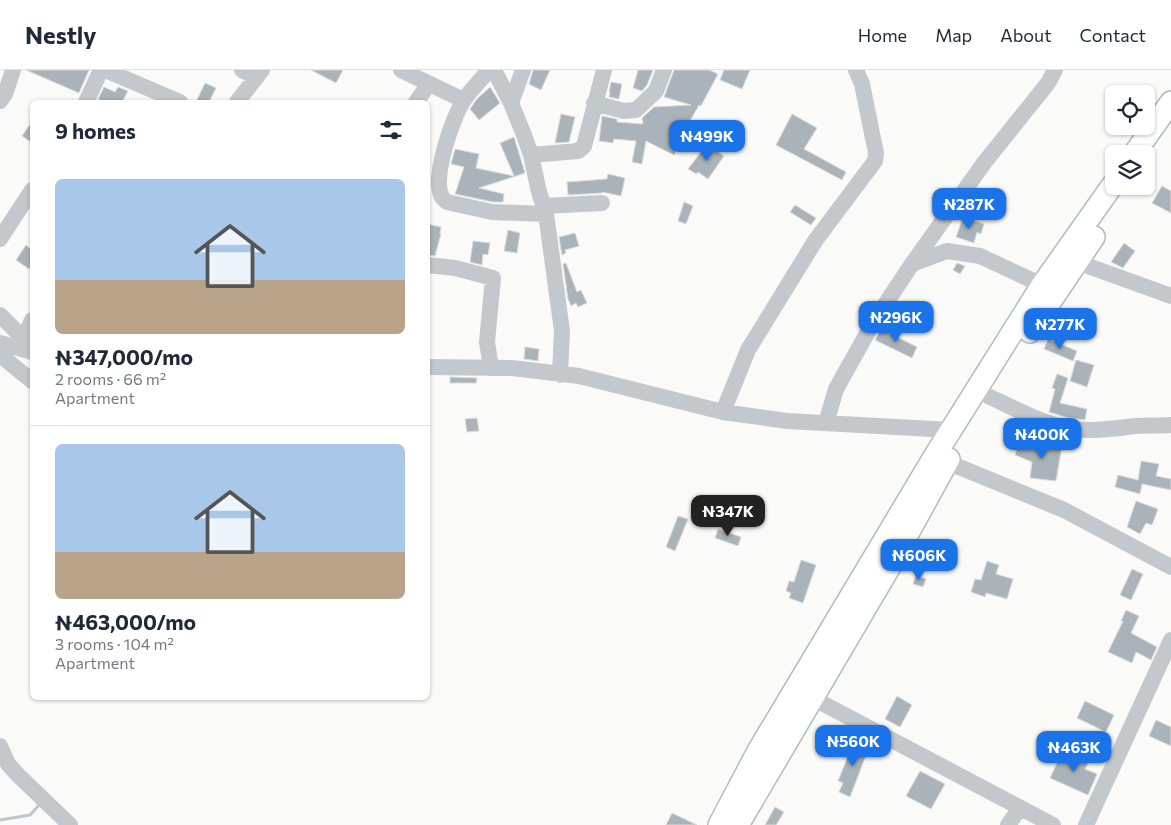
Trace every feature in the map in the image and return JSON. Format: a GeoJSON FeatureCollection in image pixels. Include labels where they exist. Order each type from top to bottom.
{"type":"FeatureCollection","features":[{"type":"Feature","properties":{"kind":"main road"},"geometry":{"type":"LineString","coordinates":[[1140,145],[1171,102]]}},
{"type":"Feature","properties":{"kind":"main road"},"geometry":{"type":"LineString","coordinates":[[1155,148],[1171,126]]}},
{"type":"Feature","properties":{"kind":"main road"},"geometry":{"type":"LineString","coordinates":[[738,825],[774,761],[804,694],[951,430],[1042,286],[1106,195]]}},
{"type":"Feature","properties":{"kind":"main road"},"geometry":{"type":"LineString","coordinates":[[719,825],[758,750],[804,694],[888,570],[947,462],[988,396],[1122,195]]}},
{"type":"Feature","properties":{"kind":"street"},"geometry":{"type":"LineString","coordinates":[[0,101],[5,94],[13,70]]}},
{"type":"Feature","properties":{"kind":"street"},"geometry":{"type":"LineString","coordinates":[[87,100],[101,70]]}},
{"type":"Feature","properties":{"kind":"street"},"geometry":{"type":"LineString","coordinates":[[104,70],[175,100]]}},
{"type":"Feature","properties":{"kind":"street"},"geometry":{"type":"LineString","coordinates":[[402,70],[463,100]]}},
{"type":"Feature","properties":{"kind":"street"},"geometry":{"type":"LineString","coordinates":[[447,202],[442,197],[438,187],[441,158],[463,100],[489,70]]}},
{"type":"Feature","properties":{"kind":"street"},"geometry":{"type":"LineString","coordinates":[[494,70],[511,103],[531,155],[545,210],[562,331],[560,375]]}},
{"type":"Feature","properties":{"kind":"street"},"geometry":{"type":"LineString","coordinates":[[511,103],[523,70]]}},
{"type":"Feature","properties":{"kind":"street"},"geometry":{"type":"LineString","coordinates":[[531,155],[578,151],[585,142],[604,70]]}},
{"type":"Feature","properties":{"kind":"street"},"geometry":{"type":"LineString","coordinates":[[594,103],[624,111],[636,110],[656,91],[664,70]]}},
{"type":"Feature","properties":{"kind":"street"},"geometry":{"type":"LineString","coordinates":[[723,412],[748,350],[815,241],[875,161],[876,153],[862,84],[856,70]]}},
{"type":"Feature","properties":{"kind":"street"},"geometry":{"type":"LineString","coordinates":[[826,423],[836,389],[874,320],[984,163],[1048,83],[1055,70]]}},
{"type":"Feature","properties":{"kind":"street"},"geometry":{"type":"LineString","coordinates":[[240,100],[254,72]]}},
{"type":"Feature","properties":{"kind":"street"},"geometry":{"type":"LineString","coordinates":[[417,100],[429,84]]}},
{"type":"Feature","properties":{"kind":"street"},"geometry":{"type":"LineString","coordinates":[[0,239],[30,195]]}},
{"type":"Feature","properties":{"kind":"street"},"geometry":{"type":"LineString","coordinates":[[430,198],[492,212],[545,210],[602,203]]}},
{"type":"Feature","properties":{"kind":"street"},"geometry":{"type":"LineString","coordinates":[[912,264],[947,251],[980,256],[1042,286]]}},
{"type":"Feature","properties":{"kind":"street"},"geometry":{"type":"LineString","coordinates":[[1077,262],[1170,293]]}},
{"type":"Feature","properties":{"kind":"street"},"geometry":{"type":"LineString","coordinates":[[430,265],[455,268],[493,278],[488,342],[491,368]]}},
{"type":"Feature","properties":{"kind":"street"},"geometry":{"type":"LineString","coordinates":[[0,315],[25,346]]}},
{"type":"Feature","properties":{"kind":"street"},"geometry":{"type":"LineString","coordinates":[[25,346],[30,327]]}},
{"type":"Feature","properties":{"kind":"street"},"geometry":{"type":"LineString","coordinates":[[0,343],[25,346]]}},
{"type":"Feature","properties":{"kind":"street"},"geometry":{"type":"LineString","coordinates":[[0,355],[30,379]]}},
{"type":"Feature","properties":{"kind":"street"},"geometry":{"type":"LineString","coordinates":[[430,367],[512,368],[579,376],[723,412],[787,421],[951,430]]}},
{"type":"Feature","properties":{"kind":"street"},"geometry":{"type":"LineString","coordinates":[[988,396],[1035,418],[1056,426],[1075,430],[1094,431],[1137,426],[1171,425]]}},
{"type":"Feature","properties":{"kind":"street"},"geometry":{"type":"LineString","coordinates":[[947,462],[1064,510],[1171,567]]}},
{"type":"Feature","properties":{"kind":"street"},"geometry":{"type":"LineString","coordinates":[[1086,825],[1171,640]]}},
{"type":"Feature","properties":{"kind":"street"},"geometry":{"type":"LineString","coordinates":[[804,694],[1053,825]]}},
{"type":"Feature","properties":{"kind":"street"},"geometry":{"type":"LineString","coordinates":[[0,746],[8,764],[70,825]]}},
{"type":"Feature","properties":{"kind":"street"},"geometry":{"type":"LineString","coordinates":[[1008,825],[1020,808]]}},
{"type":"Feature","properties":{"kind":"building"},"geometry":{"type":"Polygon","coordinates":[[[26,70],[89,70],[79,93],[26,70]]]}},
{"type":"Feature","properties":{"kind":"building"},"geometry":{"type":"Polygon","coordinates":[[[311,70],[343,70],[336,83],[311,70]]]}},
{"type":"Feature","properties":{"kind":"building"},"geometry":{"type":"Polygon","coordinates":[[[533,70],[550,70],[541,90],[529,84],[533,70]]]}},
{"type":"Feature","properties":{"kind":"building"},"geometry":{"type":"Polygon","coordinates":[[[638,70],[653,70],[647,85],[642,91],[633,88],[638,70]]]}},
{"type":"Feature","properties":{"kind":"building"},"geometry":{"type":"Polygon","coordinates":[[[674,70],[709,70],[718,74],[701,106],[699,105],[687,126],[692,130],[686,139],[683,137],[674,155],[646,141],[642,164],[632,162],[636,141],[614,139],[613,143],[599,141],[602,116],[617,119],[617,122],[643,124],[642,118],[654,107],[691,105],[664,97],[674,70]]]}},
{"type":"Feature","properties":{"kind":"building"},"geometry":{"type":"Polygon","coordinates":[[[724,70],[750,70],[742,89],[720,80],[724,70]]]}},
{"type":"Feature","properties":{"kind":"building"},"geometry":{"type":"Polygon","coordinates":[[[611,82],[622,84],[619,99],[609,97],[611,82]]]}},
{"type":"Feature","properties":{"kind":"building"},"geometry":{"type":"Polygon","coordinates":[[[205,83],[216,88],[210,100],[197,100],[205,83]]]}},
{"type":"Feature","properties":{"kind":"building"},"geometry":{"type":"Polygon","coordinates":[[[104,87],[115,92],[118,87],[128,91],[123,100],[98,99],[104,87]]]}},
{"type":"Feature","properties":{"kind":"building"},"geometry":{"type":"Polygon","coordinates":[[[490,87],[500,103],[479,120],[470,109],[477,99],[490,87]]]}},
{"type":"Feature","properties":{"kind":"building"},"geometry":{"type":"Polygon","coordinates":[[[561,114],[575,117],[569,142],[555,143],[561,114]]]}},
{"type":"Feature","properties":{"kind":"building"},"geometry":{"type":"Polygon","coordinates":[[[792,114],[817,128],[804,149],[846,172],[842,180],[776,145],[792,114]]]}},
{"type":"Feature","properties":{"kind":"building"},"geometry":{"type":"Polygon","coordinates":[[[30,124],[30,142],[22,136],[30,124]]]}},
{"type":"Feature","properties":{"kind":"building"},"geometry":{"type":"Polygon","coordinates":[[[514,137],[525,173],[479,188],[504,194],[503,202],[493,202],[455,194],[464,167],[451,164],[455,149],[479,154],[476,168],[514,176],[500,143],[514,137]]]}},
{"type":"Feature","properties":{"kind":"building"},"geometry":{"type":"Polygon","coordinates":[[[707,144],[724,156],[708,179],[698,172],[696,174],[688,169],[707,144]]]}},
{"type":"Feature","properties":{"kind":"building"},"geometry":{"type":"Polygon","coordinates":[[[608,174],[625,178],[621,196],[602,192],[568,195],[567,182],[607,179],[608,174]]]}},
{"type":"Feature","properties":{"kind":"building"},"geometry":{"type":"Polygon","coordinates":[[[1162,186],[1171,191],[1171,213],[1152,203],[1162,186]]]}},
{"type":"Feature","properties":{"kind":"building"},"geometry":{"type":"Polygon","coordinates":[[[684,202],[693,206],[686,224],[678,221],[684,202]]]}},
{"type":"Feature","properties":{"kind":"building"},"geometry":{"type":"Polygon","coordinates":[[[795,205],[816,218],[811,225],[790,212],[795,205]]]}},
{"type":"Feature","properties":{"kind":"building"},"geometry":{"type":"Polygon","coordinates":[[[963,217],[984,224],[981,234],[977,232],[974,243],[956,237],[963,217]]]}},
{"type":"Feature","properties":{"kind":"building"},"geometry":{"type":"Polygon","coordinates":[[[430,224],[441,227],[435,256],[430,255],[430,224]]]}},
{"type":"Feature","properties":{"kind":"building"},"geometry":{"type":"Polygon","coordinates":[[[508,230],[520,233],[517,253],[504,251],[508,230]]]}},
{"type":"Feature","properties":{"kind":"building"},"geometry":{"type":"Polygon","coordinates":[[[575,233],[579,246],[565,250],[566,253],[562,255],[559,237],[575,233]]]}},
{"type":"Feature","properties":{"kind":"building"},"geometry":{"type":"Polygon","coordinates":[[[473,241],[490,243],[488,255],[483,254],[482,265],[470,262],[473,241]]]}},
{"type":"Feature","properties":{"kind":"building"},"geometry":{"type":"Polygon","coordinates":[[[1124,243],[1135,251],[1123,268],[1111,262],[1124,243]]]}},
{"type":"Feature","properties":{"kind":"building"},"geometry":{"type":"Polygon","coordinates":[[[26,245],[30,248],[29,269],[16,260],[26,245]]]}},
{"type":"Feature","properties":{"kind":"building"},"geometry":{"type":"Polygon","coordinates":[[[566,263],[577,292],[581,290],[587,303],[578,307],[576,303],[571,306],[568,299],[563,264],[566,263]]]}},
{"type":"Feature","properties":{"kind":"building"},"geometry":{"type":"Polygon","coordinates":[[[957,263],[965,266],[960,274],[953,270],[957,263]]]}},
{"type":"Feature","properties":{"kind":"building"},"geometry":{"type":"Polygon","coordinates":[[[881,329],[917,347],[912,358],[875,340],[881,329]]]}},
{"type":"Feature","properties":{"kind":"building"},"geometry":{"type":"Polygon","coordinates":[[[1048,339],[1077,351],[1073,361],[1044,349],[1048,339]]]}},
{"type":"Feature","properties":{"kind":"building"},"geometry":{"type":"Polygon","coordinates":[[[525,347],[539,349],[538,361],[524,359],[525,347]]]}},
{"type":"Feature","properties":{"kind":"building"},"geometry":{"type":"Polygon","coordinates":[[[1076,360],[1094,365],[1087,387],[1070,381],[1076,360]]]}},
{"type":"Feature","properties":{"kind":"building"},"geometry":{"type":"Polygon","coordinates":[[[1057,374],[1068,378],[1060,403],[1087,409],[1085,420],[1049,412],[1055,389],[1052,388],[1057,374]]]}},
{"type":"Feature","properties":{"kind":"building"},"geometry":{"type":"Polygon","coordinates":[[[450,377],[477,378],[476,383],[450,383],[450,377]]]}},
{"type":"Feature","properties":{"kind":"building"},"geometry":{"type":"Polygon","coordinates":[[[477,418],[479,431],[467,432],[465,419],[477,418]]]}},
{"type":"Feature","properties":{"kind":"building"},"geometry":{"type":"Polygon","coordinates":[[[1020,441],[1045,451],[1047,443],[1062,446],[1056,481],[1030,478],[1032,462],[1015,455],[1020,441]]]}},
{"type":"Feature","properties":{"kind":"building"},"geometry":{"type":"Polygon","coordinates":[[[1141,461],[1159,464],[1156,476],[1171,479],[1171,490],[1142,484],[1140,494],[1115,487],[1118,475],[1138,480],[1141,461]]]}},
{"type":"Feature","properties":{"kind":"building"},"geometry":{"type":"Polygon","coordinates":[[[1136,501],[1158,509],[1152,525],[1146,523],[1140,534],[1127,527],[1136,501]]]}},
{"type":"Feature","properties":{"kind":"building"},"geometry":{"type":"Polygon","coordinates":[[[678,516],[688,519],[675,551],[666,547],[678,516]]]}},
{"type":"Feature","properties":{"kind":"building"},"geometry":{"type":"Polygon","coordinates":[[[718,529],[741,537],[738,546],[715,538],[718,529]]]}},
{"type":"Feature","properties":{"kind":"building"},"geometry":{"type":"Polygon","coordinates":[[[801,560],[816,565],[803,603],[789,598],[791,593],[786,591],[789,581],[794,582],[801,560]]]}},
{"type":"Feature","properties":{"kind":"building"},"geometry":{"type":"Polygon","coordinates":[[[987,561],[999,565],[996,574],[1013,579],[1007,599],[986,593],[985,597],[971,592],[975,579],[981,580],[987,561]]]}},
{"type":"Feature","properties":{"kind":"building"},"geometry":{"type":"Polygon","coordinates":[[[1132,569],[1143,574],[1131,600],[1120,595],[1132,569]]]}},
{"type":"Feature","properties":{"kind":"building"},"geometry":{"type":"Polygon","coordinates":[[[916,575],[926,579],[923,587],[913,584],[916,575]]]}},
{"type":"Feature","properties":{"kind":"building"},"geometry":{"type":"Polygon","coordinates":[[[1126,610],[1139,616],[1131,633],[1157,647],[1151,660],[1136,652],[1132,663],[1108,652],[1123,621],[1121,621],[1126,610]]]}},
{"type":"Feature","properties":{"kind":"building"},"geometry":{"type":"Polygon","coordinates":[[[897,696],[912,705],[900,727],[885,719],[897,696]]]}},
{"type":"Feature","properties":{"kind":"building"},"geometry":{"type":"Polygon","coordinates":[[[1085,701],[1114,715],[1106,732],[1077,718],[1085,701]]]}},
{"type":"Feature","properties":{"kind":"building"},"geometry":{"type":"Polygon","coordinates":[[[1156,720],[1171,727],[1171,746],[1149,736],[1156,720]]]}},
{"type":"Feature","properties":{"kind":"building"},"geometry":{"type":"Polygon","coordinates":[[[855,739],[870,745],[850,797],[839,792],[843,783],[838,781],[855,739]]]}},
{"type":"Feature","properties":{"kind":"building"},"geometry":{"type":"Polygon","coordinates":[[[1063,750],[1089,761],[1085,769],[1097,774],[1088,795],[1050,778],[1063,750]]]}},
{"type":"Feature","properties":{"kind":"building"},"geometry":{"type":"Polygon","coordinates":[[[920,771],[945,784],[931,809],[906,796],[920,771]]]}},
{"type":"Feature","properties":{"kind":"building"},"geometry":{"type":"Polygon","coordinates":[[[775,807],[784,812],[776,825],[765,825],[775,807]]]}},
{"type":"Feature","properties":{"kind":"building"},"geometry":{"type":"Polygon","coordinates":[[[672,813],[697,825],[666,825],[672,813]]]}},
{"type":"Feature","properties":{"kind":"waterway"},"geometry":{"type":"LineString","coordinates":[[0,820],[30,815],[41,803]]}}]}
